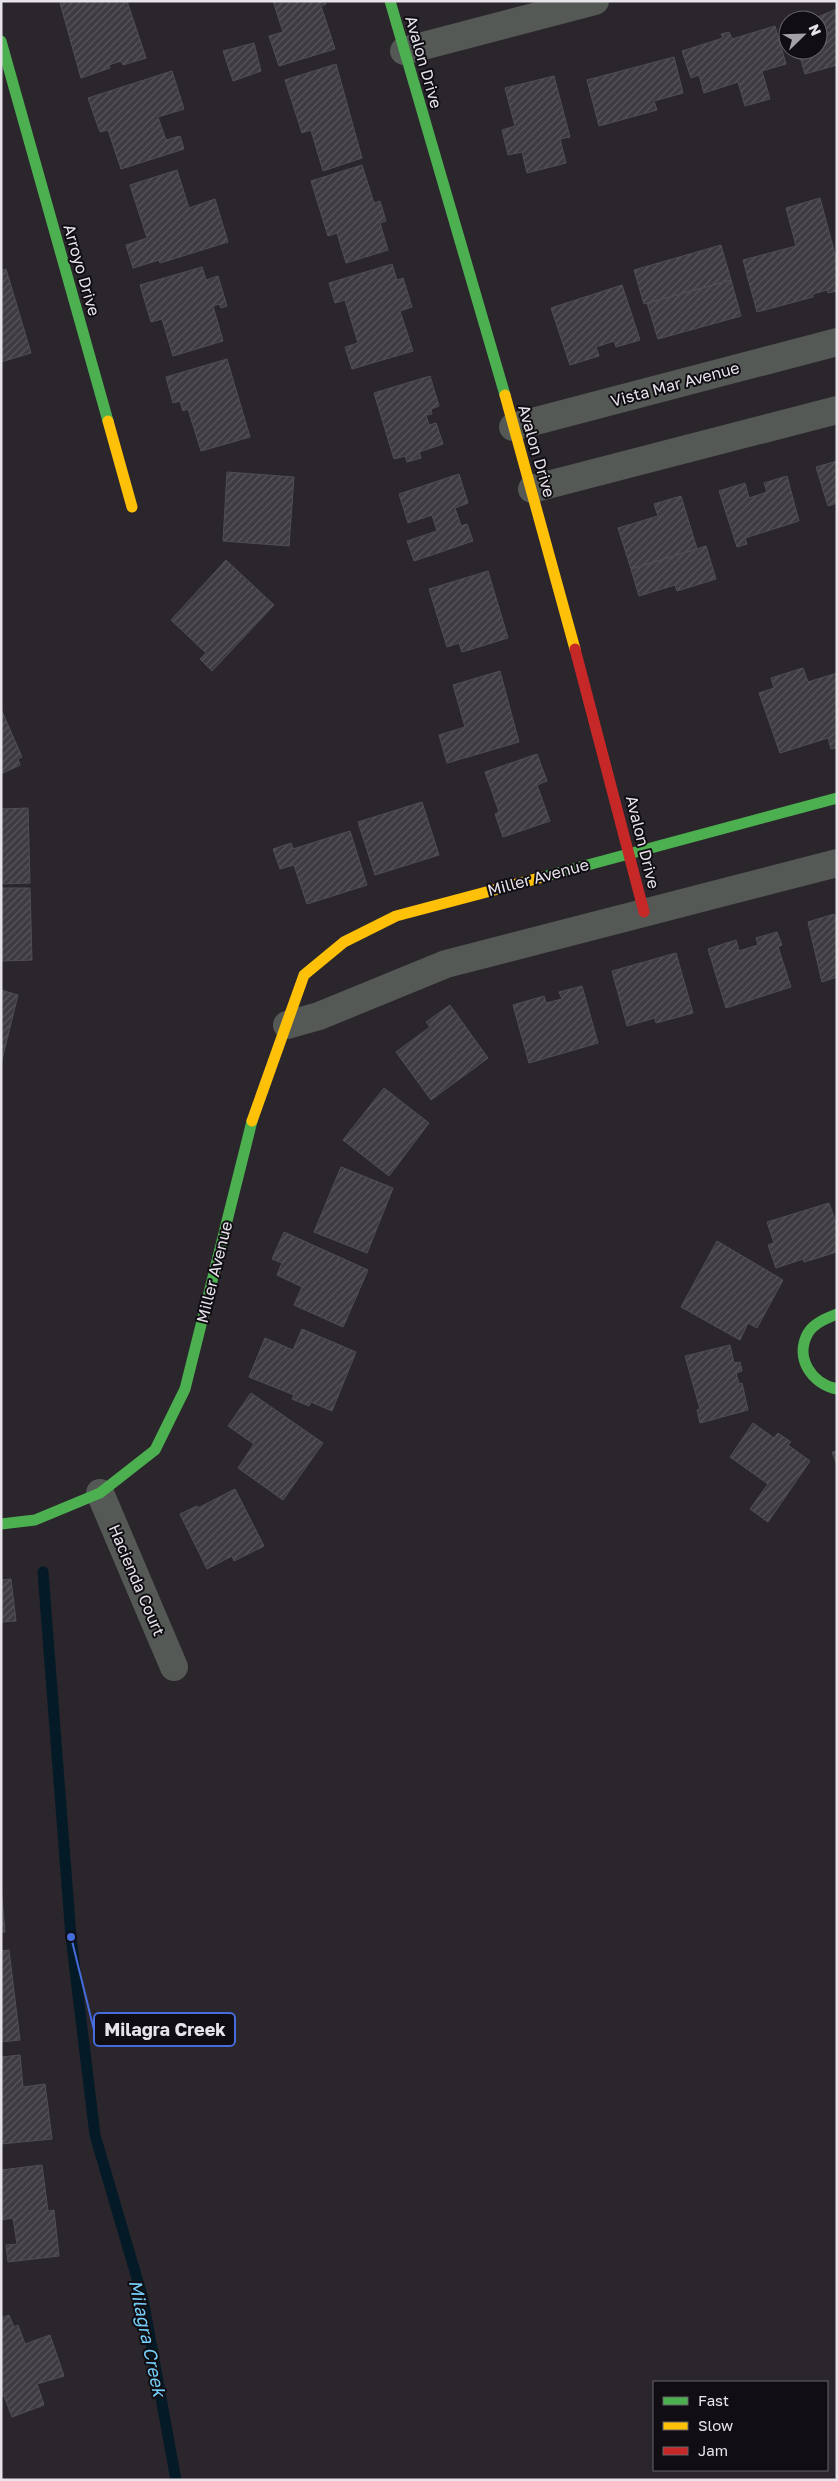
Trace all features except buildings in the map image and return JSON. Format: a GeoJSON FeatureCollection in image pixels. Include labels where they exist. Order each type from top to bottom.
{"type":"FeatureCollection","features":[{"type":"Feature","properties":{"kind":"street","name":"Avalon Drive"},"geometry":{"type":"LineString","coordinates":[[390,1],[532,489],[630,852],[644,912]]}},
{"type":"Feature","properties":{"kind":"street"},"geometry":{"type":"LineString","coordinates":[[404,51],[596,1]]}},
{"type":"Feature","properties":{"kind":"street","name":"Arroyo Drive"},"geometry":{"type":"LineString","coordinates":[[1,41],[132,507]]}},
{"type":"Feature","properties":{"kind":"street","name":"Vista Mar Avenue"},"geometry":{"type":"LineString","coordinates":[[513,427],[837,342]]}},
{"type":"Feature","properties":{"kind":"street"},"geometry":{"type":"LineString","coordinates":[[532,489],[837,410]]}},
{"type":"Feature","properties":{"kind":"street","name":"Miller Avenue"},"geometry":{"type":"LineString","coordinates":[[1,1524],[35,1520],[100,1493],[155,1450],[184,1389],[249,1130],[304,975],[344,942],[396,916],[837,798]]}},
{"type":"Feature","properties":{"kind":"street"},"geometry":{"type":"LineString","coordinates":[[287,1025],[319,1016],[446,964],[837,863]]}},
{"type":"Feature","properties":{"kind":"street"},"geometry":{"type":"LineString","coordinates":[[837,1314],[819,1323],[808,1333],[804,1354],[804,1362],[811,1375],[822,1385],[837,1389]]}},
{"type":"Feature","properties":{"kind":"street","name":"Hacienda Court"},"geometry":{"type":"LineString","coordinates":[[100,1493],[174,1667]]}},
{"type":"Feature","properties":{"kind":"waterway","name":"Milagra Creek"},"geometry":{"type":"LineString","coordinates":[[43,1572],[71,1937],[95,2135],[143,2299],[176,2480]]}},
{"type":"Feature","properties":{"kind":"traffic: fast"},"geometry":{"type":"LineString","coordinates":[[390,1],[505,395]]}},
{"type":"Feature","properties":{"kind":"traffic: fast"},"geometry":{"type":"LineString","coordinates":[[1,41],[108,421]]}},
{"type":"Feature","properties":{"kind":"traffic: fast"},"geometry":{"type":"LineString","coordinates":[[543,877],[837,798]]}},
{"type":"Feature","properties":{"kind":"traffic: fast"},"geometry":{"type":"LineString","coordinates":[[1,1524],[35,1520],[100,1493],[155,1450],[185,1389],[252,1121]]}},
{"type":"Feature","properties":{"kind":"traffic: fast"},"geometry":{"type":"LineString","coordinates":[[837,1314],[821,1321],[811,1329],[804,1342],[803,1352],[804,1360],[813,1376],[820,1382],[837,1389]]}},
{"type":"Feature","properties":{"kind":"traffic: slow"},"geometry":{"type":"LineString","coordinates":[[505,395],[575,649]]}},
{"type":"Feature","properties":{"kind":"traffic: slow"},"geometry":{"type":"LineString","coordinates":[[108,421],[132,507]]}},
{"type":"Feature","properties":{"kind":"traffic: slow"},"geometry":{"type":"LineString","coordinates":[[252,1121],[304,975],[344,942],[396,916],[543,877]]}},
{"type":"Feature","properties":{"kind":"traffic: jam"},"geometry":{"type":"LineString","coordinates":[[575,649],[644,912]]}},
{"type":"Feature","properties":{"kind":"place","name":"Milagra Creek"},"geometry":{"type":"Point","coordinates":[71,1937]}}]}
